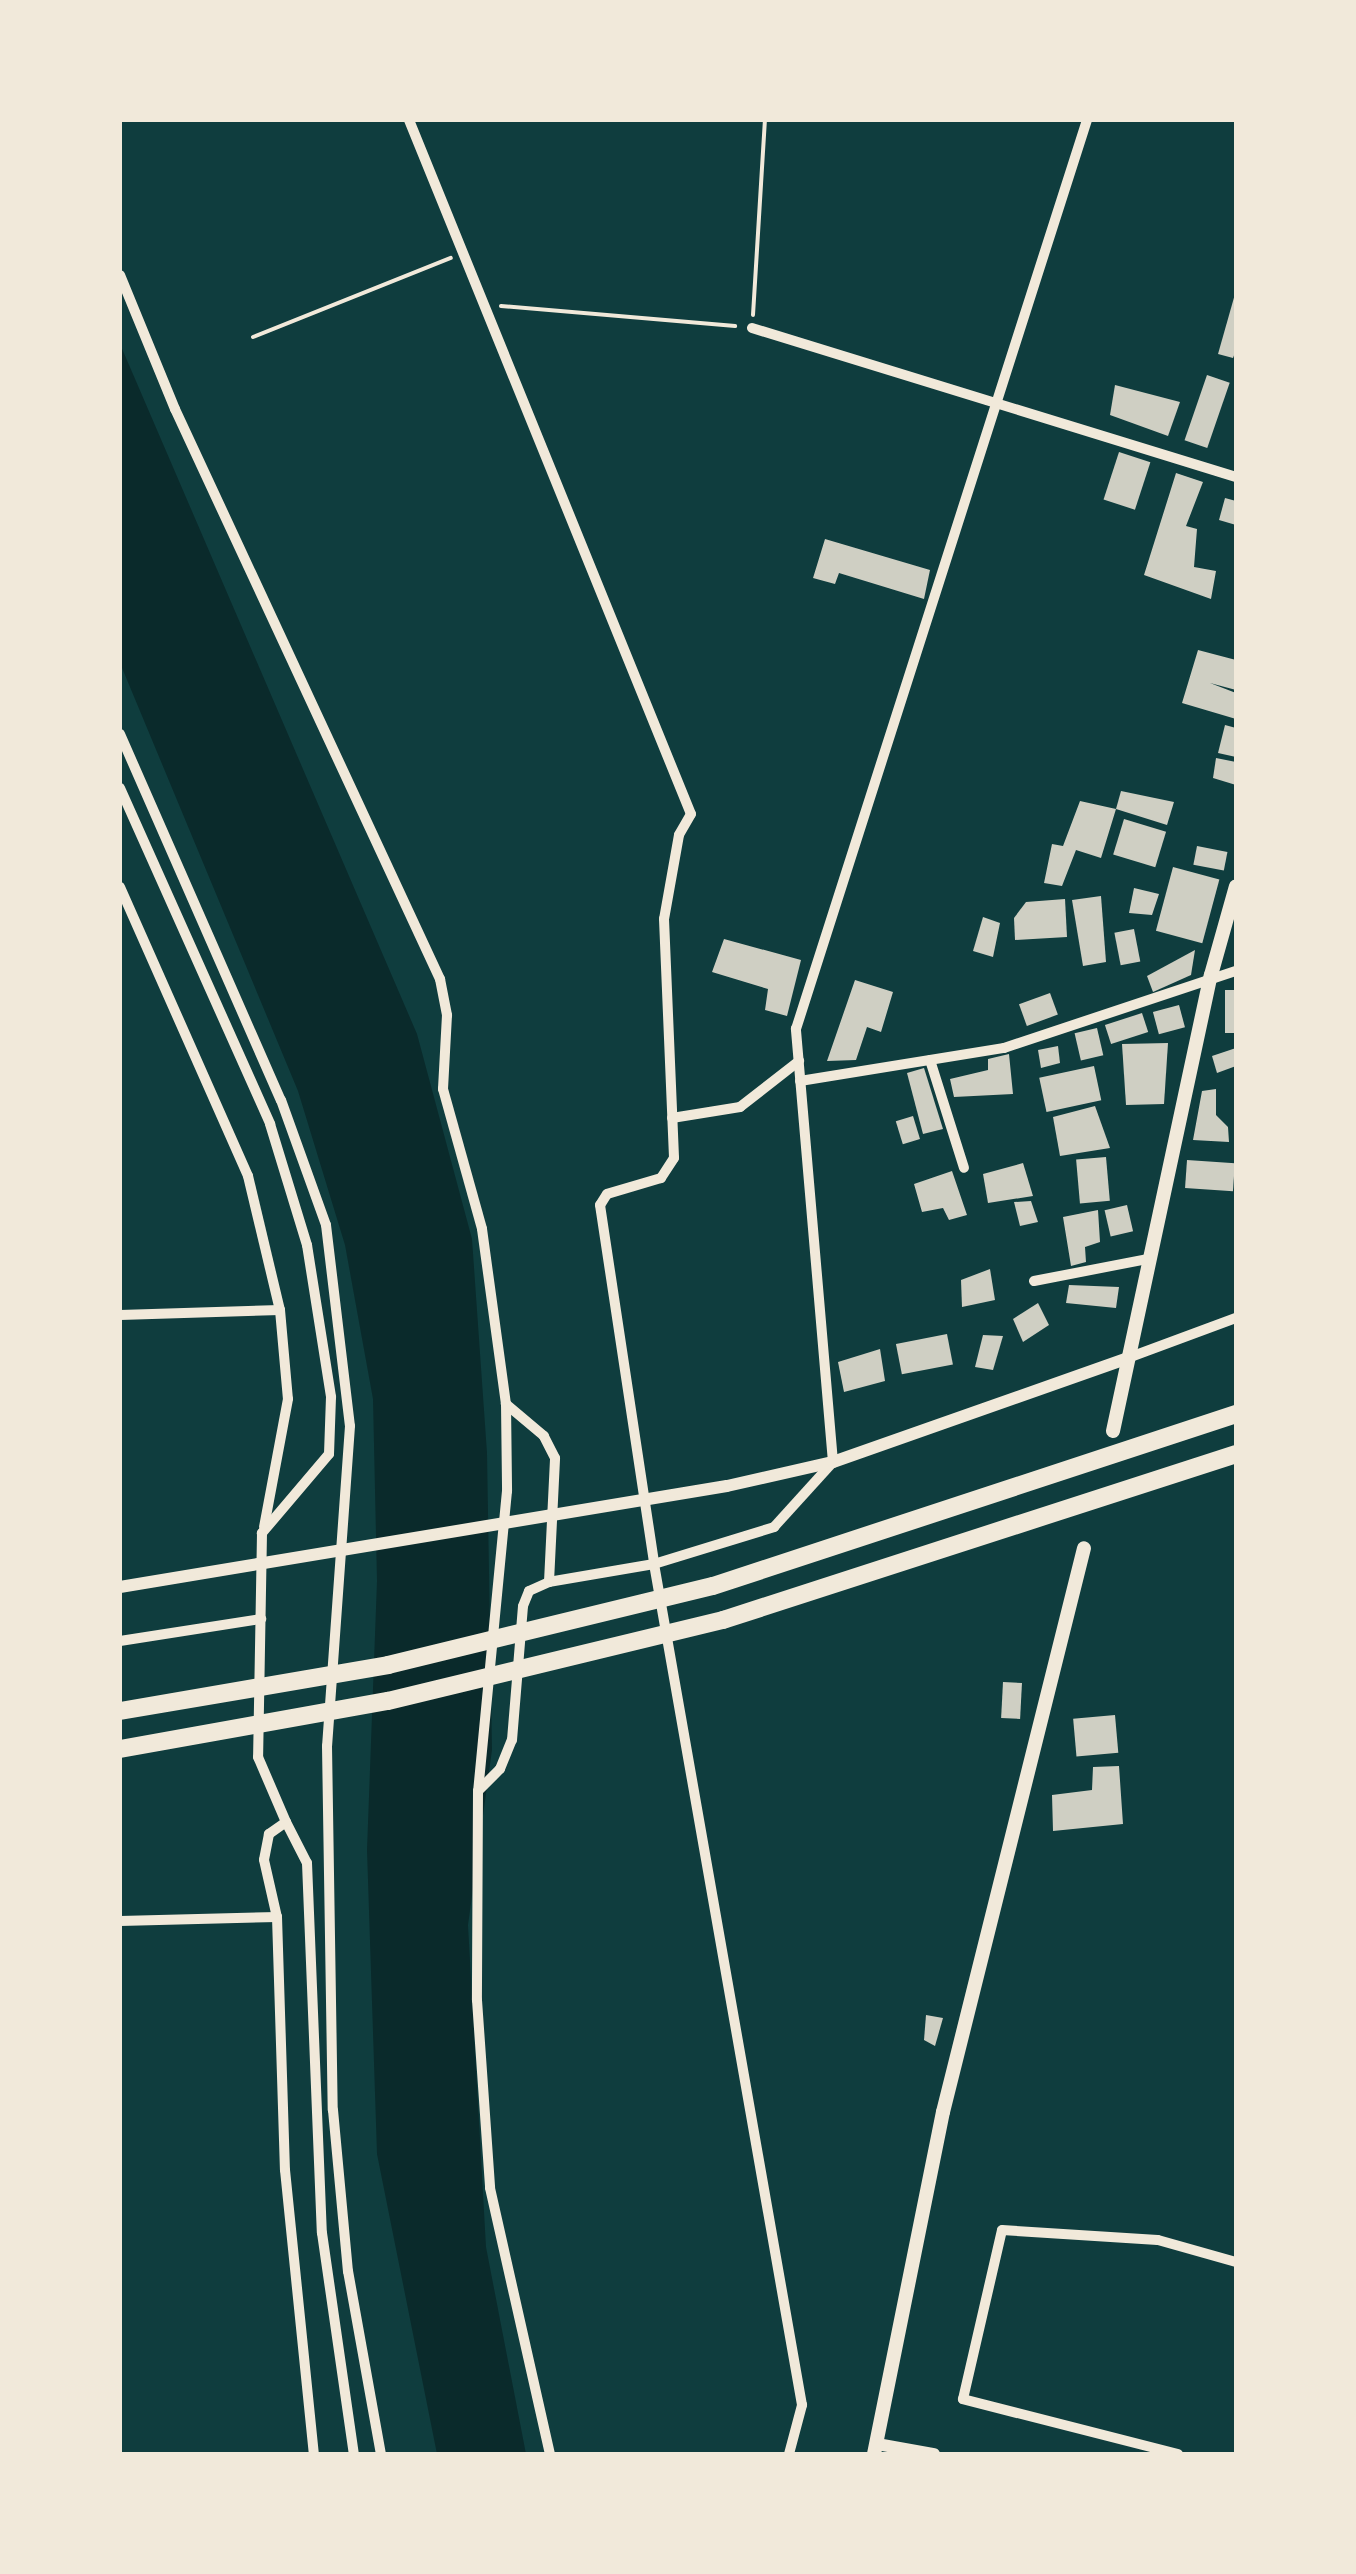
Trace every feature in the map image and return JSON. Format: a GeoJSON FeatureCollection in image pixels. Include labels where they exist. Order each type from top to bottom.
{"type":"FeatureCollection","features":[{"type":"Feature","properties":{"kind":"highway"},"geometry":{"type":"LineString","coordinates":[[120,1712],[229,1695],[554,1627],[880,1536],[1236,1414]]}},
{"type":"Feature","properties":{"kind":"highway"},"geometry":{"type":"LineString","coordinates":[[120,1749],[542,1667],[886,1572],[1236,1454]]}},
{"type":"Feature","properties":{"kind":"main road"},"geometry":{"type":"LineString","coordinates":[[1113,1431],[1124,1359],[1211,975],[1236,886]]}},
{"type":"Feature","properties":{"kind":"main road"},"geometry":{"type":"LineString","coordinates":[[876,2449],[943,2112],[1084,1548]]}},
{"type":"Feature","properties":{"kind":"street"},"geometry":{"type":"LineString","coordinates":[[409,120],[460,254],[691,814],[679,835],[664,919],[674,1158],[661,1178],[607,1194],[600,1205],[654,1564],[802,2405],[788,2454]]}},
{"type":"Feature","properties":{"kind":"street"},"geometry":{"type":"LineString","coordinates":[[478,1791],[500,1769],[512,1740],[523,1606],[529,1591],[549,1582],[654,1564],[774,1527],[834,1462],[796,1029],[1087,120]]}},
{"type":"Feature","properties":{"kind":"street"},"geometry":{"type":"LineString","coordinates":[[120,275],[175,409],[440,979],[447,1015],[443,1089],[482,1229],[506,1404],[508,1491],[478,1791],[477,2000],[490,2188],[550,2454]]}},
{"type":"Feature","properties":{"kind":"street"},"geometry":{"type":"LineString","coordinates":[[752,328],[1236,477]]}},
{"type":"Feature","properties":{"kind":"street"},"geometry":{"type":"LineString","coordinates":[[120,734],[281,1100],[326,1225],[350,1426],[327,1746],[333,2110],[348,2270],[381,2454]]}},
{"type":"Feature","properties":{"kind":"street"},"geometry":{"type":"LineString","coordinates":[[120,788],[270,1124],[307,1245],[331,1397],[329,1454],[262,1533]]}},
{"type":"Feature","properties":{"kind":"street"},"geometry":{"type":"LineString","coordinates":[[120,888],[248,1176],[280,1310],[288,1399],[262,1533],[258,1757],[307,1863],[322,2233],[354,2454]]}},
{"type":"Feature","properties":{"kind":"street"},"geometry":{"type":"LineString","coordinates":[[800,1080],[1004,1048],[1061,1024],[1165,1000],[1211,975],[1236,971]]}},
{"type":"Feature","properties":{"kind":"street"},"geometry":{"type":"LineString","coordinates":[[930,1060],[964,1168]]}},
{"type":"Feature","properties":{"kind":"street"},"geometry":{"type":"LineString","coordinates":[[672,1118],[740,1107],[798,1061]]}},
{"type":"Feature","properties":{"kind":"street"},"geometry":{"type":"LineString","coordinates":[[1034,1281],[1147,1259]]}},
{"type":"Feature","properties":{"kind":"street"},"geometry":{"type":"LineString","coordinates":[[120,1315],[280,1310]]}},
{"type":"Feature","properties":{"kind":"street"},"geometry":{"type":"LineString","coordinates":[[120,1588],[673,1496],[834,1462],[1236,1318]]}},
{"type":"Feature","properties":{"kind":"street"},"geometry":{"type":"LineString","coordinates":[[506,1404],[544,1436],[555,1458],[549,1582]]}},
{"type":"Feature","properties":{"kind":"street"},"geometry":{"type":"LineString","coordinates":[[120,1641],[261,1619]]}},
{"type":"Feature","properties":{"kind":"street"},"geometry":{"type":"LineString","coordinates":[[286,1822],[269,1834],[264,1860],[278,1917],[285,2170],[314,2454]]}},
{"type":"Feature","properties":{"kind":"street"},"geometry":{"type":"LineString","coordinates":[[120,1921],[278,1917]]}},
{"type":"Feature","properties":{"kind":"street"},"geometry":{"type":"LineString","coordinates":[[1178,2454],[963,2399],[1002,2230],[1158,2240],[1236,2262]]}},
{"type":"Feature","properties":{"kind":"street"},"geometry":{"type":"LineString","coordinates":[[876,2449],[934,2454]]}},
{"type":"Feature","properties":{"kind":"path"},"geometry":{"type":"LineString","coordinates":[[481,304],[752,328],[765,120]]}},
{"type":"Feature","properties":{"kind":"path"},"geometry":{"type":"LineString","coordinates":[[253,337],[460,254]]}},
{"type":"Feature","properties":{"kind":"water"},"geometry":{"type":"Polygon","coordinates":[[[120,344],[417,1034],[472,1239],[487,1453],[492,1750],[468,1925],[486,2247],[526,2454],[437,2454],[377,2154],[367,1850],[377,1581],[373,1399],[345,1245],[298,1091],[120,663],[120,344]]]}},
{"type":"Feature","properties":{"kind":"building"},"geometry":{"type":"Polygon","coordinates":[[[1235,294],[1236,350],[1233,358],[1218,354],[1235,294]]]}},
{"type":"Feature","properties":{"kind":"building"},"geometry":{"type":"Polygon","coordinates":[[[1207,375],[1230,383],[1207,448],[1185,440],[1207,375]]]}},
{"type":"Feature","properties":{"kind":"building"},"geometry":{"type":"Polygon","coordinates":[[[1115,385],[1180,402],[1168,436],[1110,415],[1115,385]]]}},
{"type":"Feature","properties":{"kind":"building"},"geometry":{"type":"Polygon","coordinates":[[[1119,452],[1150,462],[1135,510],[1104,500],[1119,452]]]}},
{"type":"Feature","properties":{"kind":"building"},"geometry":{"type":"Polygon","coordinates":[[[1176,473],[1203,482],[1186,526],[1197,529],[1194,567],[1216,571],[1211,599],[1144,575],[1176,473]]]}},
{"type":"Feature","properties":{"kind":"building"},"geometry":{"type":"Polygon","coordinates":[[[1225,498],[1236,501],[1236,525],[1219,520],[1225,498]]]}},
{"type":"Feature","properties":{"kind":"building"},"geometry":{"type":"Polygon","coordinates":[[[825,539],[930,570],[924,599],[839,573],[835,584],[813,578],[825,539]]]}},
{"type":"Feature","properties":{"kind":"building"},"geometry":{"type":"Polygon","coordinates":[[[1198,650],[1236,660],[1236,690],[1210,683],[1236,693],[1236,719],[1182,703],[1198,650]]]}},
{"type":"Feature","properties":{"kind":"building"},"geometry":{"type":"Polygon","coordinates":[[[1225,725],[1236,728],[1236,757],[1218,753],[1225,725]]]}},
{"type":"Feature","properties":{"kind":"building"},"geometry":{"type":"Polygon","coordinates":[[[1216,758],[1236,762],[1236,785],[1213,778],[1216,758]]]}},
{"type":"Feature","properties":{"kind":"building"},"geometry":{"type":"Polygon","coordinates":[[[1121,791],[1174,802],[1167,825],[1116,809],[1121,791]]]}},
{"type":"Feature","properties":{"kind":"building"},"geometry":{"type":"Polygon","coordinates":[[[1080,801],[1116,809],[1101,858],[1076,850],[1062,886],[1044,883],[1052,844],[1063,846],[1080,801]]]}},
{"type":"Feature","properties":{"kind":"building"},"geometry":{"type":"Polygon","coordinates":[[[1124,819],[1166,832],[1155,867],[1113,854],[1124,819]]]}},
{"type":"Feature","properties":{"kind":"building"},"geometry":{"type":"Polygon","coordinates":[[[1197,846],[1227,852],[1224,871],[1193,865],[1197,846]]]}},
{"type":"Feature","properties":{"kind":"building"},"geometry":{"type":"Polygon","coordinates":[[[1173,867],[1219,879],[1202,943],[1156,931],[1173,867]]]}},
{"type":"Feature","properties":{"kind":"building"},"geometry":{"type":"Polygon","coordinates":[[[1134,888],[1159,894],[1152,915],[1129,913],[1134,888]]]}},
{"type":"Feature","properties":{"kind":"building"},"geometry":{"type":"Polygon","coordinates":[[[1101,896],[1106,962],[1083,966],[1072,900],[1101,896]]]}},
{"type":"Feature","properties":{"kind":"building"},"geometry":{"type":"Polygon","coordinates":[[[1065,899],[1067,937],[1015,940],[1014,918],[1026,902],[1065,899]]]}},
{"type":"Feature","properties":{"kind":"building"},"geometry":{"type":"Polygon","coordinates":[[[983,917],[1000,923],[993,957],[973,951],[983,917]]]}},
{"type":"Feature","properties":{"kind":"building"},"geometry":{"type":"Polygon","coordinates":[[[1134,929],[1140,961],[1121,965],[1114,933],[1134,929]]]}},
{"type":"Feature","properties":{"kind":"building"},"geometry":{"type":"Polygon","coordinates":[[[724,939],[801,960],[787,1016],[765,1010],[768,989],[712,972],[724,939]]]}},
{"type":"Feature","properties":{"kind":"building"},"geometry":{"type":"Polygon","coordinates":[[[1195,950],[1191,975],[1153,992],[1147,976],[1195,950]]]}},
{"type":"Feature","properties":{"kind":"building"},"geometry":{"type":"Polygon","coordinates":[[[855,980],[893,992],[881,1032],[867,1027],[856,1060],[827,1061],[855,980]]]}},
{"type":"Feature","properties":{"kind":"building"},"geometry":{"type":"Polygon","coordinates":[[[1225,990],[1236,990],[1236,1033],[1225,1033],[1225,990]]]}},
{"type":"Feature","properties":{"kind":"building"},"geometry":{"type":"Polygon","coordinates":[[[1050,993],[1058,1015],[1027,1026],[1019,1004],[1050,993]]]}},
{"type":"Feature","properties":{"kind":"building"},"geometry":{"type":"Polygon","coordinates":[[[1179,1005],[1185,1027],[1159,1034],[1153,1012],[1179,1005]]]}},
{"type":"Feature","properties":{"kind":"building"},"geometry":{"type":"Polygon","coordinates":[[[1142,1013],[1148,1032],[1111,1044],[1105,1025],[1142,1013]]]}},
{"type":"Feature","properties":{"kind":"building"},"geometry":{"type":"Polygon","coordinates":[[[1097,1028],[1103,1055],[1081,1060],[1075,1033],[1097,1028]]]}},
{"type":"Feature","properties":{"kind":"building"},"geometry":{"type":"Polygon","coordinates":[[[1168,1043],[1164,1104],[1126,1105],[1122,1044],[1168,1043]]]}},
{"type":"Feature","properties":{"kind":"building"},"geometry":{"type":"Polygon","coordinates":[[[1058,1046],[1060,1063],[1041,1068],[1038,1050],[1058,1046]]]}},
{"type":"Feature","properties":{"kind":"building"},"geometry":{"type":"Polygon","coordinates":[[[1236,1048],[1236,1066],[1217,1073],[1212,1056],[1236,1048]]]}},
{"type":"Feature","properties":{"kind":"building"},"geometry":{"type":"Polygon","coordinates":[[[1009,1054],[1013,1094],[954,1097],[950,1079],[988,1070],[988,1059],[1009,1054]]]}},
{"type":"Feature","properties":{"kind":"building"},"geometry":{"type":"Polygon","coordinates":[[[1094,1066],[1101,1100],[1047,1112],[1039,1078],[1094,1066]]]}},
{"type":"Feature","properties":{"kind":"building"},"geometry":{"type":"Polygon","coordinates":[[[924,1068],[943,1129],[923,1134],[907,1073],[924,1068]]]}},
{"type":"Feature","properties":{"kind":"building"},"geometry":{"type":"Polygon","coordinates":[[[1216,1089],[1216,1115],[1228,1127],[1229,1142],[1193,1140],[1202,1091],[1216,1089]]]}},
{"type":"Feature","properties":{"kind":"building"},"geometry":{"type":"Polygon","coordinates":[[[1095,1106],[1110,1148],[1060,1156],[1053,1117],[1095,1106]]]}},
{"type":"Feature","properties":{"kind":"building"},"geometry":{"type":"Polygon","coordinates":[[[913,1116],[920,1139],[903,1144],[896,1121],[913,1116]]]}},
{"type":"Feature","properties":{"kind":"building"},"geometry":{"type":"Polygon","coordinates":[[[1106,1157],[1110,1201],[1080,1203],[1076,1160],[1106,1157]]]}},
{"type":"Feature","properties":{"kind":"building"},"geometry":{"type":"Polygon","coordinates":[[[1187,1160],[1235,1163],[1233,1191],[1185,1188],[1187,1160]]]}},
{"type":"Feature","properties":{"kind":"building"},"geometry":{"type":"Polygon","coordinates":[[[1023,1163],[1033,1196],[988,1203],[983,1174],[1023,1163]]]}},
{"type":"Feature","properties":{"kind":"building"},"geometry":{"type":"Polygon","coordinates":[[[952,1171],[967,1215],[949,1220],[943,1208],[922,1212],[914,1184],[952,1171]]]}},
{"type":"Feature","properties":{"kind":"building"},"geometry":{"type":"Polygon","coordinates":[[[1031,1201],[1038,1222],[1020,1226],[1014,1202],[1031,1201]]]}},
{"type":"Feature","properties":{"kind":"building"},"geometry":{"type":"Polygon","coordinates":[[[1127,1205],[1133,1231],[1111,1236],[1105,1210],[1127,1205]]]}},
{"type":"Feature","properties":{"kind":"building"},"geometry":{"type":"Polygon","coordinates":[[[1098,1210],[1100,1242],[1085,1247],[1086,1262],[1071,1266],[1063,1217],[1098,1210]]]}},
{"type":"Feature","properties":{"kind":"building"},"geometry":{"type":"Polygon","coordinates":[[[990,1269],[995,1300],[962,1307],[961,1280],[990,1269]]]}},
{"type":"Feature","properties":{"kind":"building"},"geometry":{"type":"Polygon","coordinates":[[[1069,1285],[1119,1287],[1116,1308],[1066,1303],[1069,1285]]]}},
{"type":"Feature","properties":{"kind":"building"},"geometry":{"type":"Polygon","coordinates":[[[1038,1303],[1049,1325],[1023,1342],[1013,1319],[1038,1303]]]}},
{"type":"Feature","properties":{"kind":"building"},"geometry":{"type":"Polygon","coordinates":[[[947,1334],[953,1364],[902,1374],[896,1344],[947,1334]]]}},
{"type":"Feature","properties":{"kind":"building"},"geometry":{"type":"Polygon","coordinates":[[[983,1335],[1003,1336],[993,1370],[975,1367],[983,1335]]]}},
{"type":"Feature","properties":{"kind":"building"},"geometry":{"type":"Polygon","coordinates":[[[880,1349],[885,1381],[844,1392],[838,1362],[880,1349]]]}},
{"type":"Feature","properties":{"kind":"building"},"geometry":{"type":"Polygon","coordinates":[[[1003,1682],[1022,1683],[1020,1719],[1001,1718],[1003,1682]]]}},
{"type":"Feature","properties":{"kind":"building"},"geometry":{"type":"Polygon","coordinates":[[[1115,1715],[1118,1753],[1076,1757],[1073,1719],[1115,1715]]]}},
{"type":"Feature","properties":{"kind":"building"},"geometry":{"type":"Polygon","coordinates":[[[1119,1766],[1123,1824],[1053,1831],[1052,1795],[1092,1790],[1093,1767],[1119,1766]]]}},
{"type":"Feature","properties":{"kind":"building"},"geometry":{"type":"Polygon","coordinates":[[[926,2015],[943,2018],[935,2046],[924,2040],[926,2015]]]}}]}
